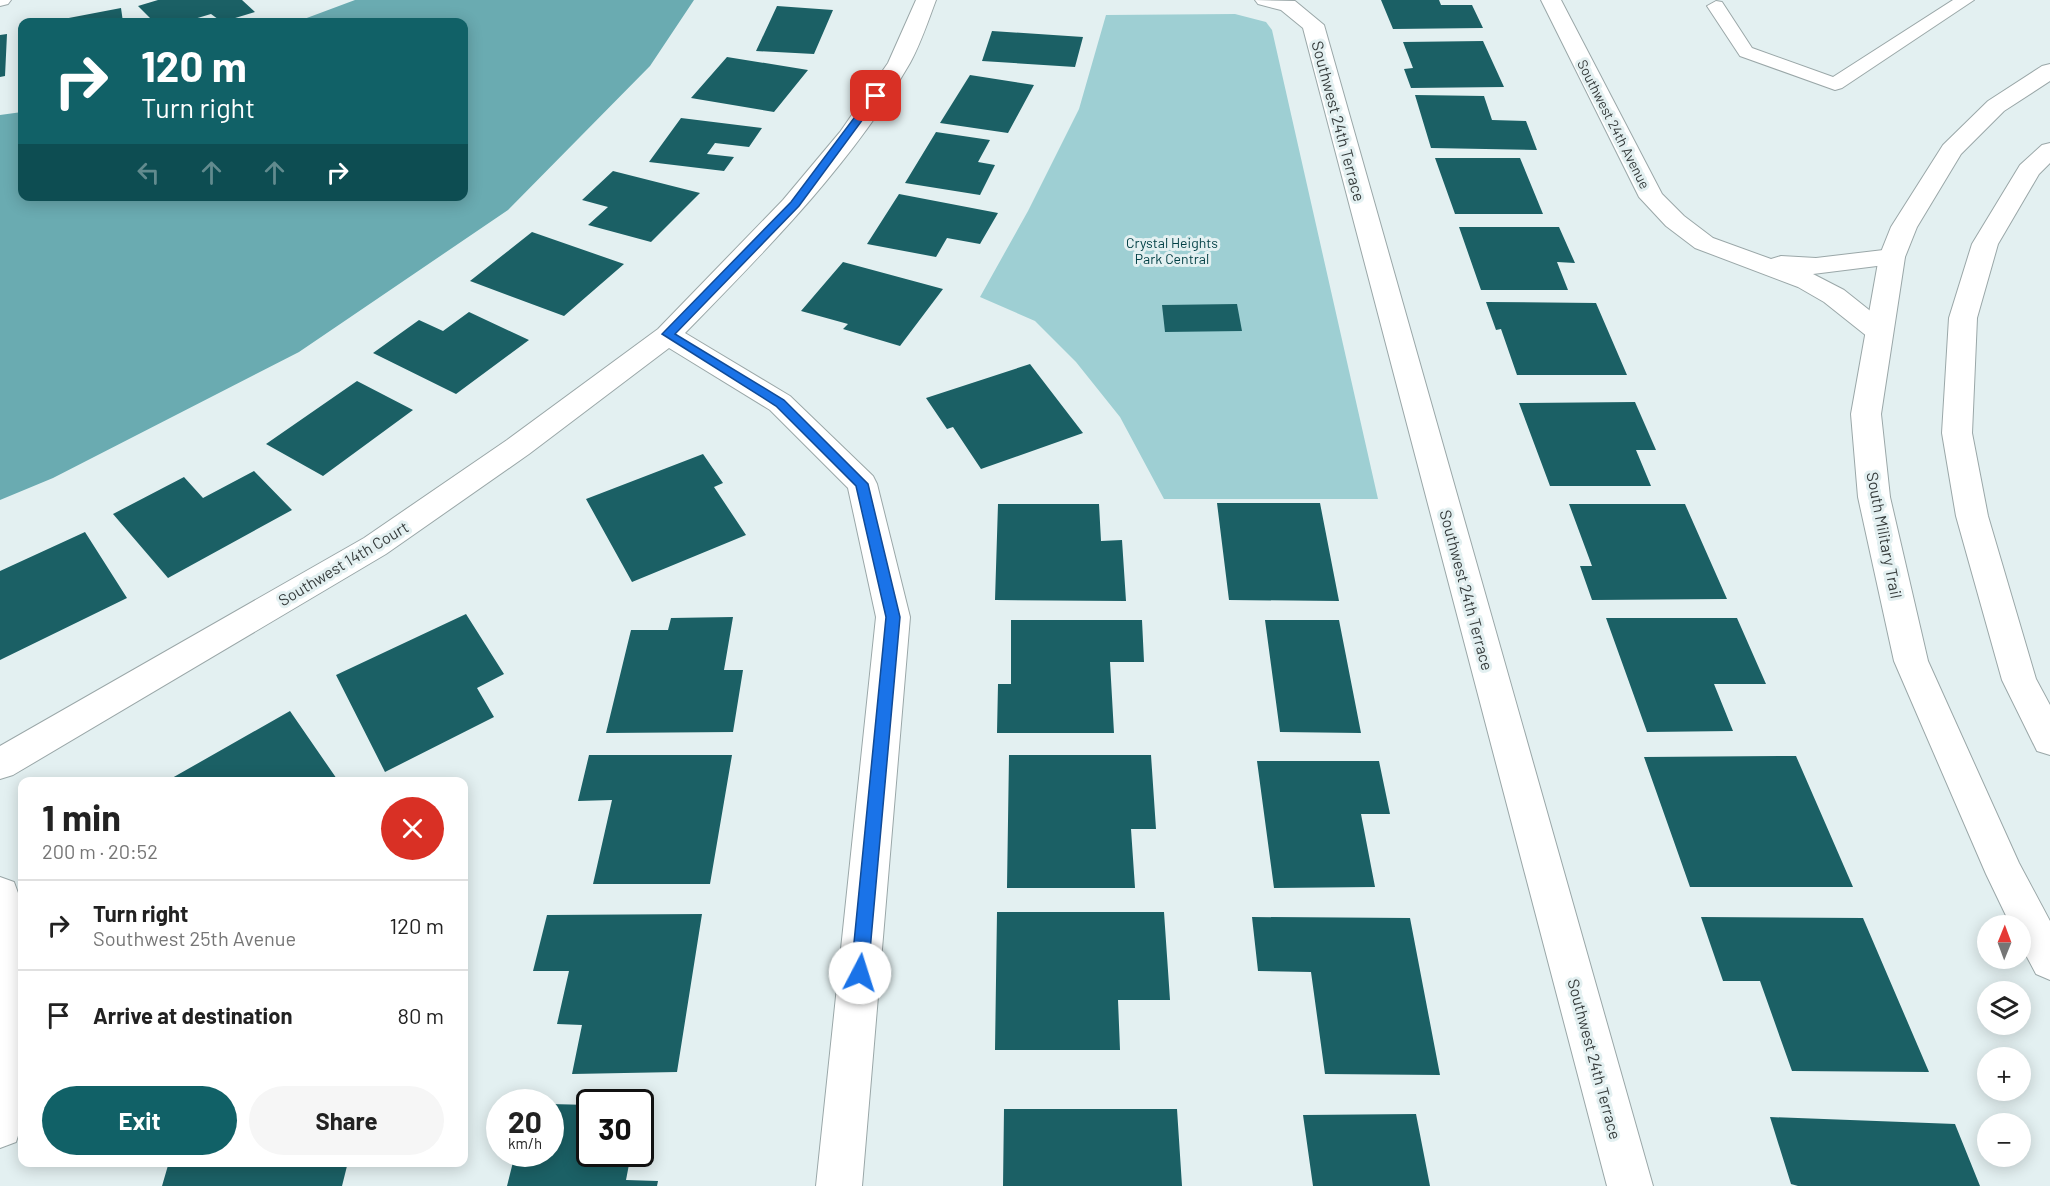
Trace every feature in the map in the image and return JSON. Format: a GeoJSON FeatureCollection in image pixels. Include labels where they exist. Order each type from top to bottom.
{"type":"FeatureCollection","features":[{"type":"Feature","properties":{"kind":"street","name":"Southwest 14th Court"},"geometry":{"type":"LineString","coordinates":[[0,764],[375,546],[518,447],[668,334],[795,204],[840,146],[899,62],[926,0]]}},
{"type":"Feature","properties":{"kind":"street","name":"Southwest 24th Avenue"},"geometry":{"type":"LineString","coordinates":[[1551,0],[1651,197],[1675,221],[1704,243],[1807,281],[1834,296],[1878,331]]}},
{"type":"Feature","properties":{"kind":"street","name":"Southwest 24th Terrace"},"geometry":{"type":"LineString","coordinates":[[1276,2],[1313,25],[1630,1186]]}},
{"type":"Feature","properties":{"kind":"street","name":"South Military Trail"},"geometry":{"type":"LineString","coordinates":[[2050,71],[1996,106],[1951,150],[1904,227],[1892,257],[1866,414],[1874,497],[1911,661],[2005,874],[2050,961]]}},
{"type":"Feature","properties":{"kind":"street"},"geometry":{"type":"LineString","coordinates":[[2050,150],[2029,170],[1985,244],[1963,318],[1957,433],[1972,516],[2019,680],[2050,740]]}},
{"type":"Feature","properties":{"kind":"street","name":"Southwest 24th Avenue"},"geometry":{"type":"LineString","coordinates":[[1758,263],[1816,266],[1892,257]]}},
{"type":"Feature","properties":{"kind":"street"},"geometry":{"type":"LineString","coordinates":[[668,334],[780,403],[862,484],[893,617],[839,1186]]}},
{"type":"Feature","properties":{"kind":"street"},"geometry":{"type":"LineString","coordinates":[[0,895],[8,920],[6,1096],[0,1126]]}},
{"type":"Feature","properties":{"kind":"lane"},"geometry":{"type":"LineString","coordinates":[[1716,6],[1746,52],[1835,84],[1965,0]]}},
{"type":"Feature","properties":{"kind":"green space","name":"Crystal Heights Park Central"},"geometry":{"type":"Polygon","coordinates":[[[1235,14],[1266,22],[1272,30],[1378,499],[1164,499],[1120,417],[1076,362],[1035,321],[980,297],[1028,211],[1079,109],[1106,15],[1235,14]]]}},
{"type":"Feature","properties":{"kind":"shaded area"},"geometry":{"type":"Polygon","coordinates":[[[355,0],[694,0],[650,66],[508,210],[299,352],[53,478],[0,500],[0,115],[18,113],[18,201],[468,201],[468,18],[307,18],[355,0]]]}},
{"type":"Feature","properties":{"kind":"building"},"geometry":{"type":"Polygon","coordinates":[[[158,0],[242,0],[255,12],[235,18],[216,18],[211,14],[198,18],[150,18],[138,6],[158,0]]]}},
{"type":"Feature","properties":{"kind":"building"},"geometry":{"type":"Polygon","coordinates":[[[1381,0],[1439,0],[1441,5],[1472,5],[1483,28],[1393,29],[1381,0]]]}},
{"type":"Feature","properties":{"kind":"building"},"geometry":{"type":"Polygon","coordinates":[[[777,6],[833,10],[814,54],[756,51],[777,6]]]}},
{"type":"Feature","properties":{"kind":"building"},"geometry":{"type":"Polygon","coordinates":[[[121,8],[122,18],[69,18],[121,8]]]}},
{"type":"Feature","properties":{"kind":"building"},"geometry":{"type":"Polygon","coordinates":[[[992,31],[1083,37],[1075,67],[982,61],[992,31]]]}},
{"type":"Feature","properties":{"kind":"building"},"geometry":{"type":"Polygon","coordinates":[[[7,34],[5,76],[0,77],[0,35],[7,34]]]}},
{"type":"Feature","properties":{"kind":"building"},"geometry":{"type":"Polygon","coordinates":[[[1483,41],[1504,87],[1411,88],[1404,69],[1413,68],[1403,42],[1483,41]]]}},
{"type":"Feature","properties":{"kind":"building"},"geometry":{"type":"Polygon","coordinates":[[[727,57],[808,70],[774,112],[691,98],[727,57]]]}},
{"type":"Feature","properties":{"kind":"building"},"geometry":{"type":"Polygon","coordinates":[[[970,75],[1034,85],[1008,133],[940,123],[970,75]]]}},
{"type":"Feature","properties":{"kind":"building"},"geometry":{"type":"Polygon","coordinates":[[[1415,95],[1484,96],[1492,120],[1526,121],[1537,150],[1431,148],[1415,95]]]}},
{"type":"Feature","properties":{"kind":"building"},"geometry":{"type":"Polygon","coordinates":[[[681,118],[762,128],[749,147],[715,143],[707,154],[734,157],[724,171],[649,162],[681,118]]]}},
{"type":"Feature","properties":{"kind":"building"},"geometry":{"type":"Polygon","coordinates":[[[936,132],[990,140],[978,162],[995,165],[980,195],[905,183],[936,132]]]}},
{"type":"Feature","properties":{"kind":"building"},"geometry":{"type":"Polygon","coordinates":[[[1435,158],[1520,158],[1543,214],[1455,214],[1435,158]]]}},
{"type":"Feature","properties":{"kind":"building"},"geometry":{"type":"Polygon","coordinates":[[[613,171],[700,193],[651,242],[588,225],[608,207],[582,200],[613,171]]]}},
{"type":"Feature","properties":{"kind":"building"},"geometry":{"type":"Polygon","coordinates":[[[899,194],[998,213],[980,244],[947,238],[936,257],[867,244],[899,194]]]}},
{"type":"Feature","properties":{"kind":"building"},"geometry":{"type":"Polygon","coordinates":[[[1459,227],[1559,227],[1575,263],[1557,262],[1568,290],[1481,290],[1459,227]]]}},
{"type":"Feature","properties":{"kind":"building"},"geometry":{"type":"Polygon","coordinates":[[[532,232],[624,264],[564,316],[470,281],[532,232]]]}},
{"type":"Feature","properties":{"kind":"building"},"geometry":{"type":"Polygon","coordinates":[[[843,262],[943,289],[900,346],[843,329],[848,324],[801,311],[843,262]]]}},
{"type":"Feature","properties":{"kind":"building"},"geometry":{"type":"Polygon","coordinates":[[[1486,302],[1596,303],[1627,375],[1517,375],[1501,329],[1496,330],[1486,302]]]}},
{"type":"Feature","properties":{"kind":"building"},"geometry":{"type":"Polygon","coordinates":[[[1237,304],[1242,331],[1165,332],[1162,305],[1237,304]]]}},
{"type":"Feature","properties":{"kind":"building"},"geometry":{"type":"Polygon","coordinates":[[[469,312],[529,340],[456,394],[373,353],[419,320],[443,331],[469,312]]]}},
{"type":"Feature","properties":{"kind":"building"},"geometry":{"type":"Polygon","coordinates":[[[1030,364],[1083,433],[981,469],[953,427],[947,429],[926,398],[1030,364]]]}},
{"type":"Feature","properties":{"kind":"building"},"geometry":{"type":"Polygon","coordinates":[[[357,381],[413,410],[323,476],[266,444],[357,381]]]}},
{"type":"Feature","properties":{"kind":"building"},"geometry":{"type":"Polygon","coordinates":[[[1635,402],[1656,450],[1636,450],[1651,486],[1550,486],[1519,403],[1635,402]]]}},
{"type":"Feature","properties":{"kind":"building"},"geometry":{"type":"Polygon","coordinates":[[[703,454],[723,483],[714,487],[746,535],[632,582],[586,499],[703,454]]]}},
{"type":"Feature","properties":{"kind":"building"},"geometry":{"type":"Polygon","coordinates":[[[254,471],[292,510],[168,578],[113,514],[184,477],[203,498],[254,471]]]}},
{"type":"Feature","properties":{"kind":"building"},"geometry":{"type":"Polygon","coordinates":[[[1217,503],[1320,503],[1339,601],[1229,600],[1217,503]]]}},
{"type":"Feature","properties":{"kind":"building"},"geometry":{"type":"Polygon","coordinates":[[[998,504],[1099,504],[1101,541],[1122,540],[1126,601],[995,600],[998,504]]]}},
{"type":"Feature","properties":{"kind":"building"},"geometry":{"type":"Polygon","coordinates":[[[1569,504],[1685,504],[1727,599],[1592,600],[1580,566],[1592,566],[1569,504]]]}},
{"type":"Feature","properties":{"kind":"building"},"geometry":{"type":"Polygon","coordinates":[[[85,532],[127,598],[0,660],[0,571],[85,532]]]}},
{"type":"Feature","properties":{"kind":"building"},"geometry":{"type":"Polygon","coordinates":[[[466,614],[504,674],[477,688],[494,717],[385,772],[336,675],[466,614]]]}},
{"type":"Feature","properties":{"kind":"building"},"geometry":{"type":"Polygon","coordinates":[[[733,617],[724,670],[743,670],[733,732],[606,733],[631,630],[668,630],[671,618],[733,617]]]}},
{"type":"Feature","properties":{"kind":"building"},"geometry":{"type":"Polygon","coordinates":[[[1606,618],[1737,618],[1766,684],[1714,684],[1733,731],[1647,732],[1606,618]]]}},
{"type":"Feature","properties":{"kind":"building"},"geometry":{"type":"Polygon","coordinates":[[[1011,620],[1142,620],[1144,662],[1110,662],[1114,733],[997,733],[998,684],[1011,684],[1011,620]]]}},
{"type":"Feature","properties":{"kind":"building"},"geometry":{"type":"Polygon","coordinates":[[[1265,620],[1339,620],[1361,733],[1280,732],[1265,620]]]}},
{"type":"Feature","properties":{"kind":"building"},"geometry":{"type":"Polygon","coordinates":[[[290,711],[336,777],[174,777],[290,711]]]}},
{"type":"Feature","properties":{"kind":"building"},"geometry":{"type":"Polygon","coordinates":[[[589,755],[732,755],[710,884],[593,884],[612,800],[578,801],[589,755]]]}},
{"type":"Feature","properties":{"kind":"building"},"geometry":{"type":"Polygon","coordinates":[[[1009,755],[1151,755],[1156,829],[1131,829],[1135,888],[1007,888],[1009,755]]]}},
{"type":"Feature","properties":{"kind":"building"},"geometry":{"type":"Polygon","coordinates":[[[1796,756],[1853,887],[1690,887],[1644,757],[1796,756]]]}},
{"type":"Feature","properties":{"kind":"building"},"geometry":{"type":"Polygon","coordinates":[[[1257,761],[1379,761],[1390,814],[1361,814],[1375,887],[1274,888],[1257,761]]]}},
{"type":"Feature","properties":{"kind":"building"},"geometry":{"type":"Polygon","coordinates":[[[997,912],[1164,912],[1170,1000],[1118,1000],[1120,1050],[995,1050],[997,912]]]}},
{"type":"Feature","properties":{"kind":"building"},"geometry":{"type":"Polygon","coordinates":[[[702,914],[677,1072],[572,1074],[582,1025],[557,1024],[569,971],[533,971],[547,915],[702,914]]]}},
{"type":"Feature","properties":{"kind":"building"},"geometry":{"type":"Polygon","coordinates":[[[1252,917],[1410,918],[1440,1075],[1325,1074],[1311,972],[1258,971],[1252,917]]]}},
{"type":"Feature","properties":{"kind":"building"},"geometry":{"type":"Polygon","coordinates":[[[1701,917],[1863,918],[1929,1072],[1792,1071],[1760,981],[1723,981],[1701,917]]]}},
{"type":"Feature","properties":{"kind":"building"},"geometry":{"type":"Polygon","coordinates":[[[564,1104],[576,1105],[576,1167],[628,1167],[626,1180],[658,1181],[657,1186],[507,1186],[512,1167],[564,1167],[564,1104]]]}},
{"type":"Feature","properties":{"kind":"building"},"geometry":{"type":"Polygon","coordinates":[[[1004,1109],[1177,1109],[1182,1186],[1003,1186],[1004,1109]]]}},
{"type":"Feature","properties":{"kind":"building"},"geometry":{"type":"Polygon","coordinates":[[[1416,1114],[1430,1186],[1313,1186],[1303,1115],[1416,1114]]]}},
{"type":"Feature","properties":{"kind":"building"},"geometry":{"type":"Polygon","coordinates":[[[1770,1117],[1955,1124],[1980,1186],[1798,1186],[1791,1184],[1770,1117]]]}},
{"type":"Feature","properties":{"kind":"building"},"geometry":{"type":"Polygon","coordinates":[[[168,1167],[347,1167],[342,1186],[162,1186],[168,1167]]]}},
{"type":"Feature","properties":{"kind":"route"},"geometry":{"type":"LineString","coordinates":[[860,973],[893,617],[862,484],[780,403],[668,334],[795,204],[876,96]]}}]}
